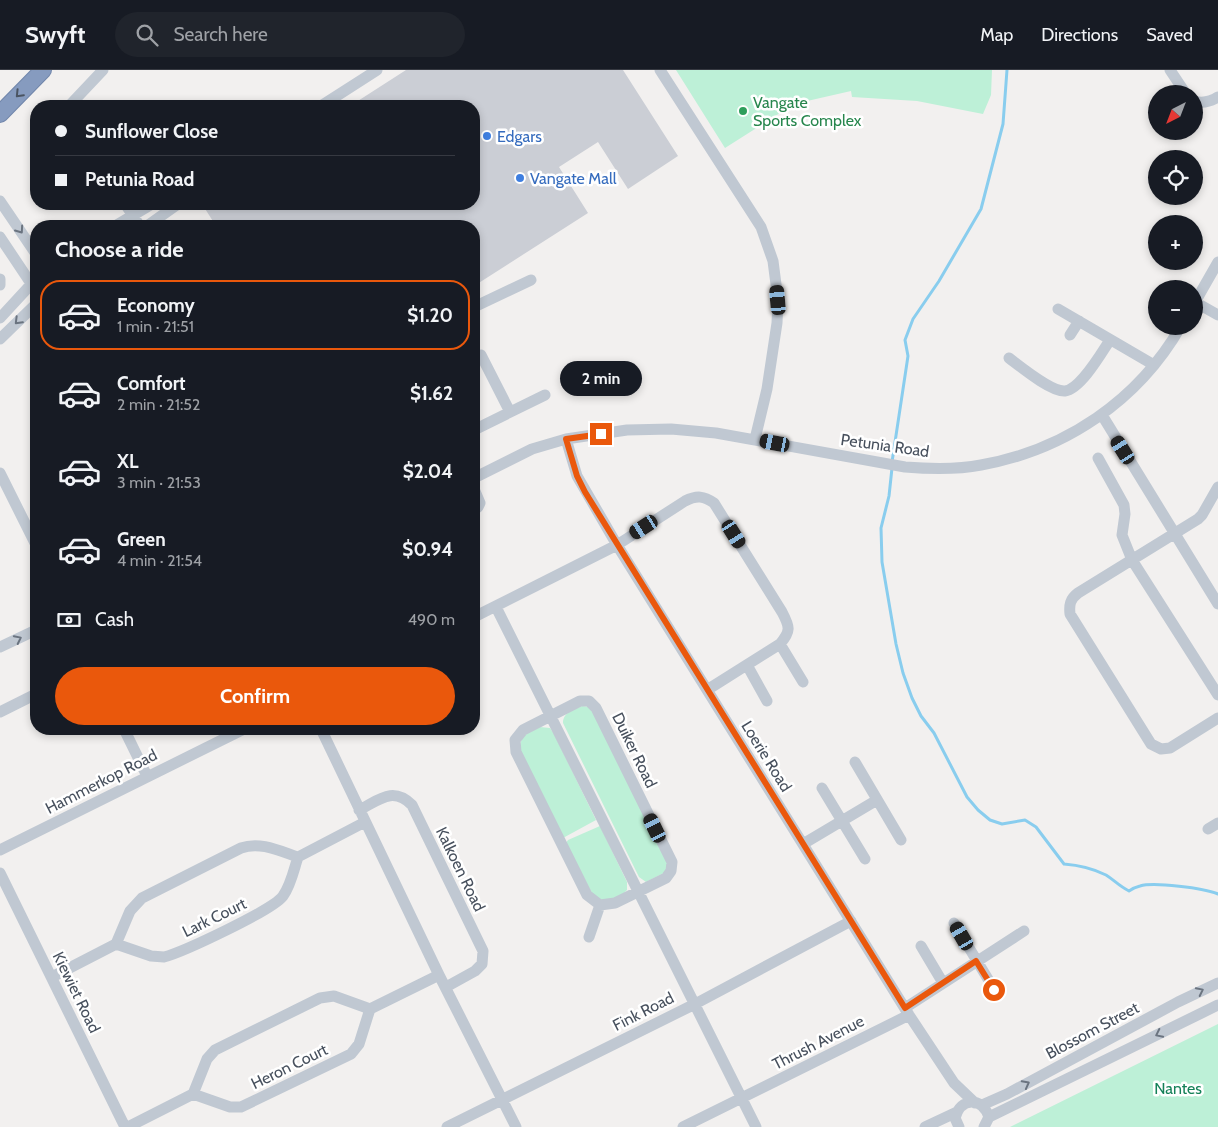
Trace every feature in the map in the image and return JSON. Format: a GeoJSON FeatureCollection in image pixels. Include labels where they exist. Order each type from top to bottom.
{"type":"FeatureCollection","features":[{"type":"Feature","properties":{"kind":"highway"},"geometry":{"type":"LineString","coordinates":[[0,114],[43,70]]}},
{"type":"Feature","properties":{"kind":"street"},"geometry":{"type":"LineString","coordinates":[[75,100],[103,70]]}},
{"type":"Feature","properties":{"kind":"street"},"geometry":{"type":"LineString","coordinates":[[330,100],[377,70]]}},
{"type":"Feature","properties":{"kind":"street"},"geometry":{"type":"LineString","coordinates":[[660,70],[761,227],[772,261],[778,300],[777,323],[767,389],[755,439]]}},
{"type":"Feature","properties":{"kind":"street"},"geometry":{"type":"LineString","coordinates":[[1170,70],[1180,85]]}},
{"type":"Feature","properties":{"kind":"street"},"geometry":{"type":"LineString","coordinates":[[1203,102],[1212,101],[1218,97]]}},
{"type":"Feature","properties":{"kind":"street"},"geometry":{"type":"LineString","coordinates":[[0,201],[30,245]]}},
{"type":"Feature","properties":{"kind":"street"},"geometry":{"type":"LineString","coordinates":[[129,210],[136,220]]}},
{"type":"Feature","properties":{"kind":"street"},"geometry":{"type":"LineString","coordinates":[[124,220],[141,210]]}},
{"type":"Feature","properties":{"kind":"street"},"geometry":{"type":"LineString","coordinates":[[155,220],[170,210]]}},
{"type":"Feature","properties":{"kind":"street"},"geometry":{"type":"LineString","coordinates":[[0,237],[30,277]]}},
{"type":"Feature","properties":{"kind":"street"},"geometry":{"type":"LineString","coordinates":[[1203,288],[1218,262]]}},
{"type":"Feature","properties":{"kind":"street"},"geometry":{"type":"LineString","coordinates":[[0,279],[0,285]]}},
{"type":"Feature","properties":{"kind":"street"},"geometry":{"type":"LineString","coordinates":[[480,304],[531,280]]}},
{"type":"Feature","properties":{"kind":"street"},"geometry":{"type":"LineString","coordinates":[[0,318],[30,289]]}},
{"type":"Feature","properties":{"kind":"street"},"geometry":{"type":"LineString","coordinates":[[1058,308],[1154,365]]}},
{"type":"Feature","properties":{"kind":"street"},"geometry":{"type":"LineString","coordinates":[[1203,308],[1218,315]]}},
{"type":"Feature","properties":{"kind":"street"},"geometry":{"type":"LineString","coordinates":[[0,339],[30,310]]}},
{"type":"Feature","properties":{"kind":"street"},"geometry":{"type":"LineString","coordinates":[[1070,335],[1079,321]]}},
{"type":"Feature","properties":{"kind":"street","name":"Petunia Road"},"geometry":{"type":"LineString","coordinates":[[480,475],[532,449],[566,439],[627,430],[671,429],[755,439],[905,467],[955,468],[980,465],[1023,454],[1051,443],[1068,436],[1102,415],[1134,387],[1154,365],[1175,335]]}},
{"type":"Feature","properties":{"kind":"street"},"geometry":{"type":"LineString","coordinates":[[1009,358],[1040,380],[1056,389],[1064,391],[1076,386],[1110,340]]}},
{"type":"Feature","properties":{"kind":"street"},"geometry":{"type":"LineString","coordinates":[[481,355],[510,412]]}},
{"type":"Feature","properties":{"kind":"street"},"geometry":{"type":"LineString","coordinates":[[480,427],[545,395]]}},
{"type":"Feature","properties":{"kind":"street"},"geometry":{"type":"LineString","coordinates":[[1102,415],[1218,604]]}},
{"type":"Feature","properties":{"kind":"street","name":"Loerie Road"},"geometry":{"type":"LineString","coordinates":[[566,439],[577,476],[617,545],[907,1011],[954,1084],[986,1110],[987,1122]]}},
{"type":"Feature","properties":{"kind":"street"},"geometry":{"type":"LineString","coordinates":[[1098,458],[1124,505],[1125,514],[1122,535],[1132,560],[1218,695]]}},
{"type":"Feature","properties":{"kind":"street"},"geometry":{"type":"LineString","coordinates":[[0,473],[30,532]]}},
{"type":"Feature","properties":{"kind":"street"},"geometry":{"type":"LineString","coordinates":[[1218,487],[1202,515],[1194,522],[1072,598],[1069,607],[1070,614],[1151,744],[1156,748],[1170,748],[1218,718]]}},
{"type":"Feature","properties":{"kind":"street"},"geometry":{"type":"LineString","coordinates":[[480,615],[617,545],[685,501],[692,498],[706,497],[714,503],[785,617],[789,628],[787,636],[780,644],[707,690]]}},
{"type":"Feature","properties":{"kind":"street"},"geometry":{"type":"LineString","coordinates":[[496,607],[756,1127]]}},
{"type":"Feature","properties":{"kind":"street"},"geometry":{"type":"LineString","coordinates":[[0,647],[30,633]]}},
{"type":"Feature","properties":{"kind":"street"},"geometry":{"type":"LineString","coordinates":[[780,644],[803,682]]}},
{"type":"Feature","properties":{"kind":"street"},"geometry":{"type":"LineString","coordinates":[[746,665],[767,701]]}},
{"type":"Feature","properties":{"kind":"street"},"geometry":{"type":"LineString","coordinates":[[0,712],[30,697]]}},
{"type":"Feature","properties":{"kind":"street","name":"Duiker Road"},"geometry":{"type":"LineString","coordinates":[[580,701],[589,701],[596,708],[672,862],[671,871],[666,878],[638,892],[615,903],[600,905],[587,895],[516,752],[515,740],[523,730],[580,701]]}},
{"type":"Feature","properties":{"kind":"street"},"geometry":{"type":"LineString","coordinates":[[127,735],[147,776]]}},
{"type":"Feature","properties":{"kind":"street","name":"Hammerkop Road"},"geometry":{"type":"LineString","coordinates":[[0,850],[232,735]]}},
{"type":"Feature","properties":{"kind":"street"},"geometry":{"type":"LineString","coordinates":[[324,735],[439,975],[516,1127]]}},
{"type":"Feature","properties":{"kind":"street"},"geometry":{"type":"LineString","coordinates":[[855,762],[901,840]]}},
{"type":"Feature","properties":{"kind":"street"},"geometry":{"type":"LineString","coordinates":[[822,788],[865,859]]}},
{"type":"Feature","properties":{"kind":"street","name":"Kalkoen Road"},"geometry":{"type":"LineString","coordinates":[[360,810],[391,794],[404,796],[412,805],[483,951],[482,964],[475,971],[446,987]]}},
{"type":"Feature","properties":{"kind":"street"},"geometry":{"type":"LineString","coordinates":[[803,844],[877,800]]}},
{"type":"Feature","properties":{"kind":"street"},"geometry":{"type":"LineString","coordinates":[[52,978],[116,944],[130,911],[137,902],[241,848],[250,845],[264,846],[298,857],[365,822]]}},
{"type":"Feature","properties":{"kind":"street","name":"Lark Court"},"geometry":{"type":"LineString","coordinates":[[116,944],[145,955],[164,957],[246,920],[281,899],[298,857]]}},
{"type":"Feature","properties":{"kind":"street","name":"Kiewiet Road"},"geometry":{"type":"LineString","coordinates":[[0,873],[126,1127]]}},
{"type":"Feature","properties":{"kind":"street"},"geometry":{"type":"LineString","coordinates":[[589,937],[600,905]]}},
{"type":"Feature","properties":{"kind":"street","name":"Fink Road"},"geometry":{"type":"LineString","coordinates":[[447,1127],[695,1004],[851,921]]}},
{"type":"Feature","properties":{"kind":"street"},"geometry":{"type":"LineString","coordinates":[[954,923],[994,990]]}},
{"type":"Feature","properties":{"kind":"street","name":"Thrush Avenue"},"geometry":{"type":"LineString","coordinates":[[683,1127],[742,1099],[907,1011],[943,983],[1024,930]]}},
{"type":"Feature","properties":{"kind":"street"},"geometry":{"type":"LineString","coordinates":[[921,946],[943,983]]}},
{"type":"Feature","properties":{"kind":"street"},"geometry":{"type":"LineString","coordinates":[[126,1127],[193,1094],[207,1059],[216,1050],[320,998],[334,996],[370,1009],[439,975]]}},
{"type":"Feature","properties":{"kind":"street","name":"Blossom Street"},"geometry":{"type":"LineString","coordinates":[[958,1110],[966,1103],[978,1104],[1007,1094],[1178,1002],[1218,983]]}},
{"type":"Feature","properties":{"kind":"street"},"geometry":{"type":"LineString","coordinates":[[1178,1002],[1187,1020]]}},
{"type":"Feature","properties":{"kind":"street","name":"Blossom Street"},"geometry":{"type":"LineString","coordinates":[[987,1122],[1218,1005]]}},
{"type":"Feature","properties":{"kind":"street","name":"Heron Court"},"geometry":{"type":"LineString","coordinates":[[193,1094],[230,1107],[241,1107],[351,1054],[359,1044],[370,1009]]}},
{"type":"Feature","properties":{"kind":"street","name":"Loerie Road"},"geometry":{"type":"LineString","coordinates":[[954,1084],[958,1110],[956,1118],[959,1127]]}},
{"type":"Feature","properties":{"kind":"street"},"geometry":{"type":"LineString","coordinates":[[926,1127],[958,1110]]}},
{"type":"Feature","properties":{"kind":"green space","name":"Vangate Sports Complex"},"geometry":{"type":"Polygon","coordinates":[[[676,70],[992,70],[991,95],[983,114],[917,101],[852,97],[851,91],[794,104],[725,148],[676,70]]]}},
{"type":"Feature","properties":{"kind":"green space"},"geometry":{"type":"Polygon","coordinates":[[[582,706],[590,707],[668,863],[666,872],[646,882],[639,877],[563,723],[563,719],[567,714],[582,706]]]}},
{"type":"Feature","properties":{"kind":"green space"},"geometry":{"type":"Polygon","coordinates":[[[540,727],[550,728],[554,734],[596,820],[563,838],[520,750],[523,737],[540,727]]]}},
{"type":"Feature","properties":{"kind":"green space"},"geometry":{"type":"Polygon","coordinates":[[[600,826],[627,882],[627,890],[616,898],[609,900],[595,899],[566,843],[568,840],[600,826]]]}},
{"type":"Feature","properties":{"kind":"green space","name":"Nantes"},"geometry":{"type":"Polygon","coordinates":[[[1218,1024],[1218,1127],[1010,1127],[1218,1024]]]}},
{"type":"Feature","properties":{"kind":"building","name":"Vangate Mall"},"geometry":{"type":"Polygon","coordinates":[[[406,70],[623,70],[678,156],[628,189],[598,142],[559,167],[588,213],[480,282],[480,220],[212,220],[206,210],[480,210],[480,100],[359,100],[406,70]]]}},
{"type":"Feature","properties":{"kind":"waterway"},"geometry":{"type":"LineString","coordinates":[[892,462],[908,356],[905,340],[913,319],[939,281],[981,209],[1003,124],[1007,70]]}},
{"type":"Feature","properties":{"kind":"waterway"},"geometry":{"type":"LineString","coordinates":[[892,468],[889,496],[881,528],[882,562],[896,644],[903,673],[912,698],[921,716],[934,733],[967,797],[990,820],[1002,824],[1025,820],[1036,827],[1064,864],[1074,865],[1106,875],[1129,891],[1140,886],[1167,885],[1218,894]]}},
{"type":"Feature","properties":{"kind":"place","name":"Vangate Sports Complex"},"geometry":{"type":"Point","coordinates":[743,111]}},
{"type":"Feature","properties":{"kind":"place","name":"Edgars"},"geometry":{"type":"Point","coordinates":[487,136]}},
{"type":"Feature","properties":{"kind":"place","name":"Vangate Mall"},"geometry":{"type":"Point","coordinates":[520,178]}},
{"type":"Feature","properties":{"kind":"route"},"geometry":{"type":"LineString","coordinates":[[601,434],[566,439],[577,476],[585,492],[905,1008],[976,961],[994,990]]}}]}
